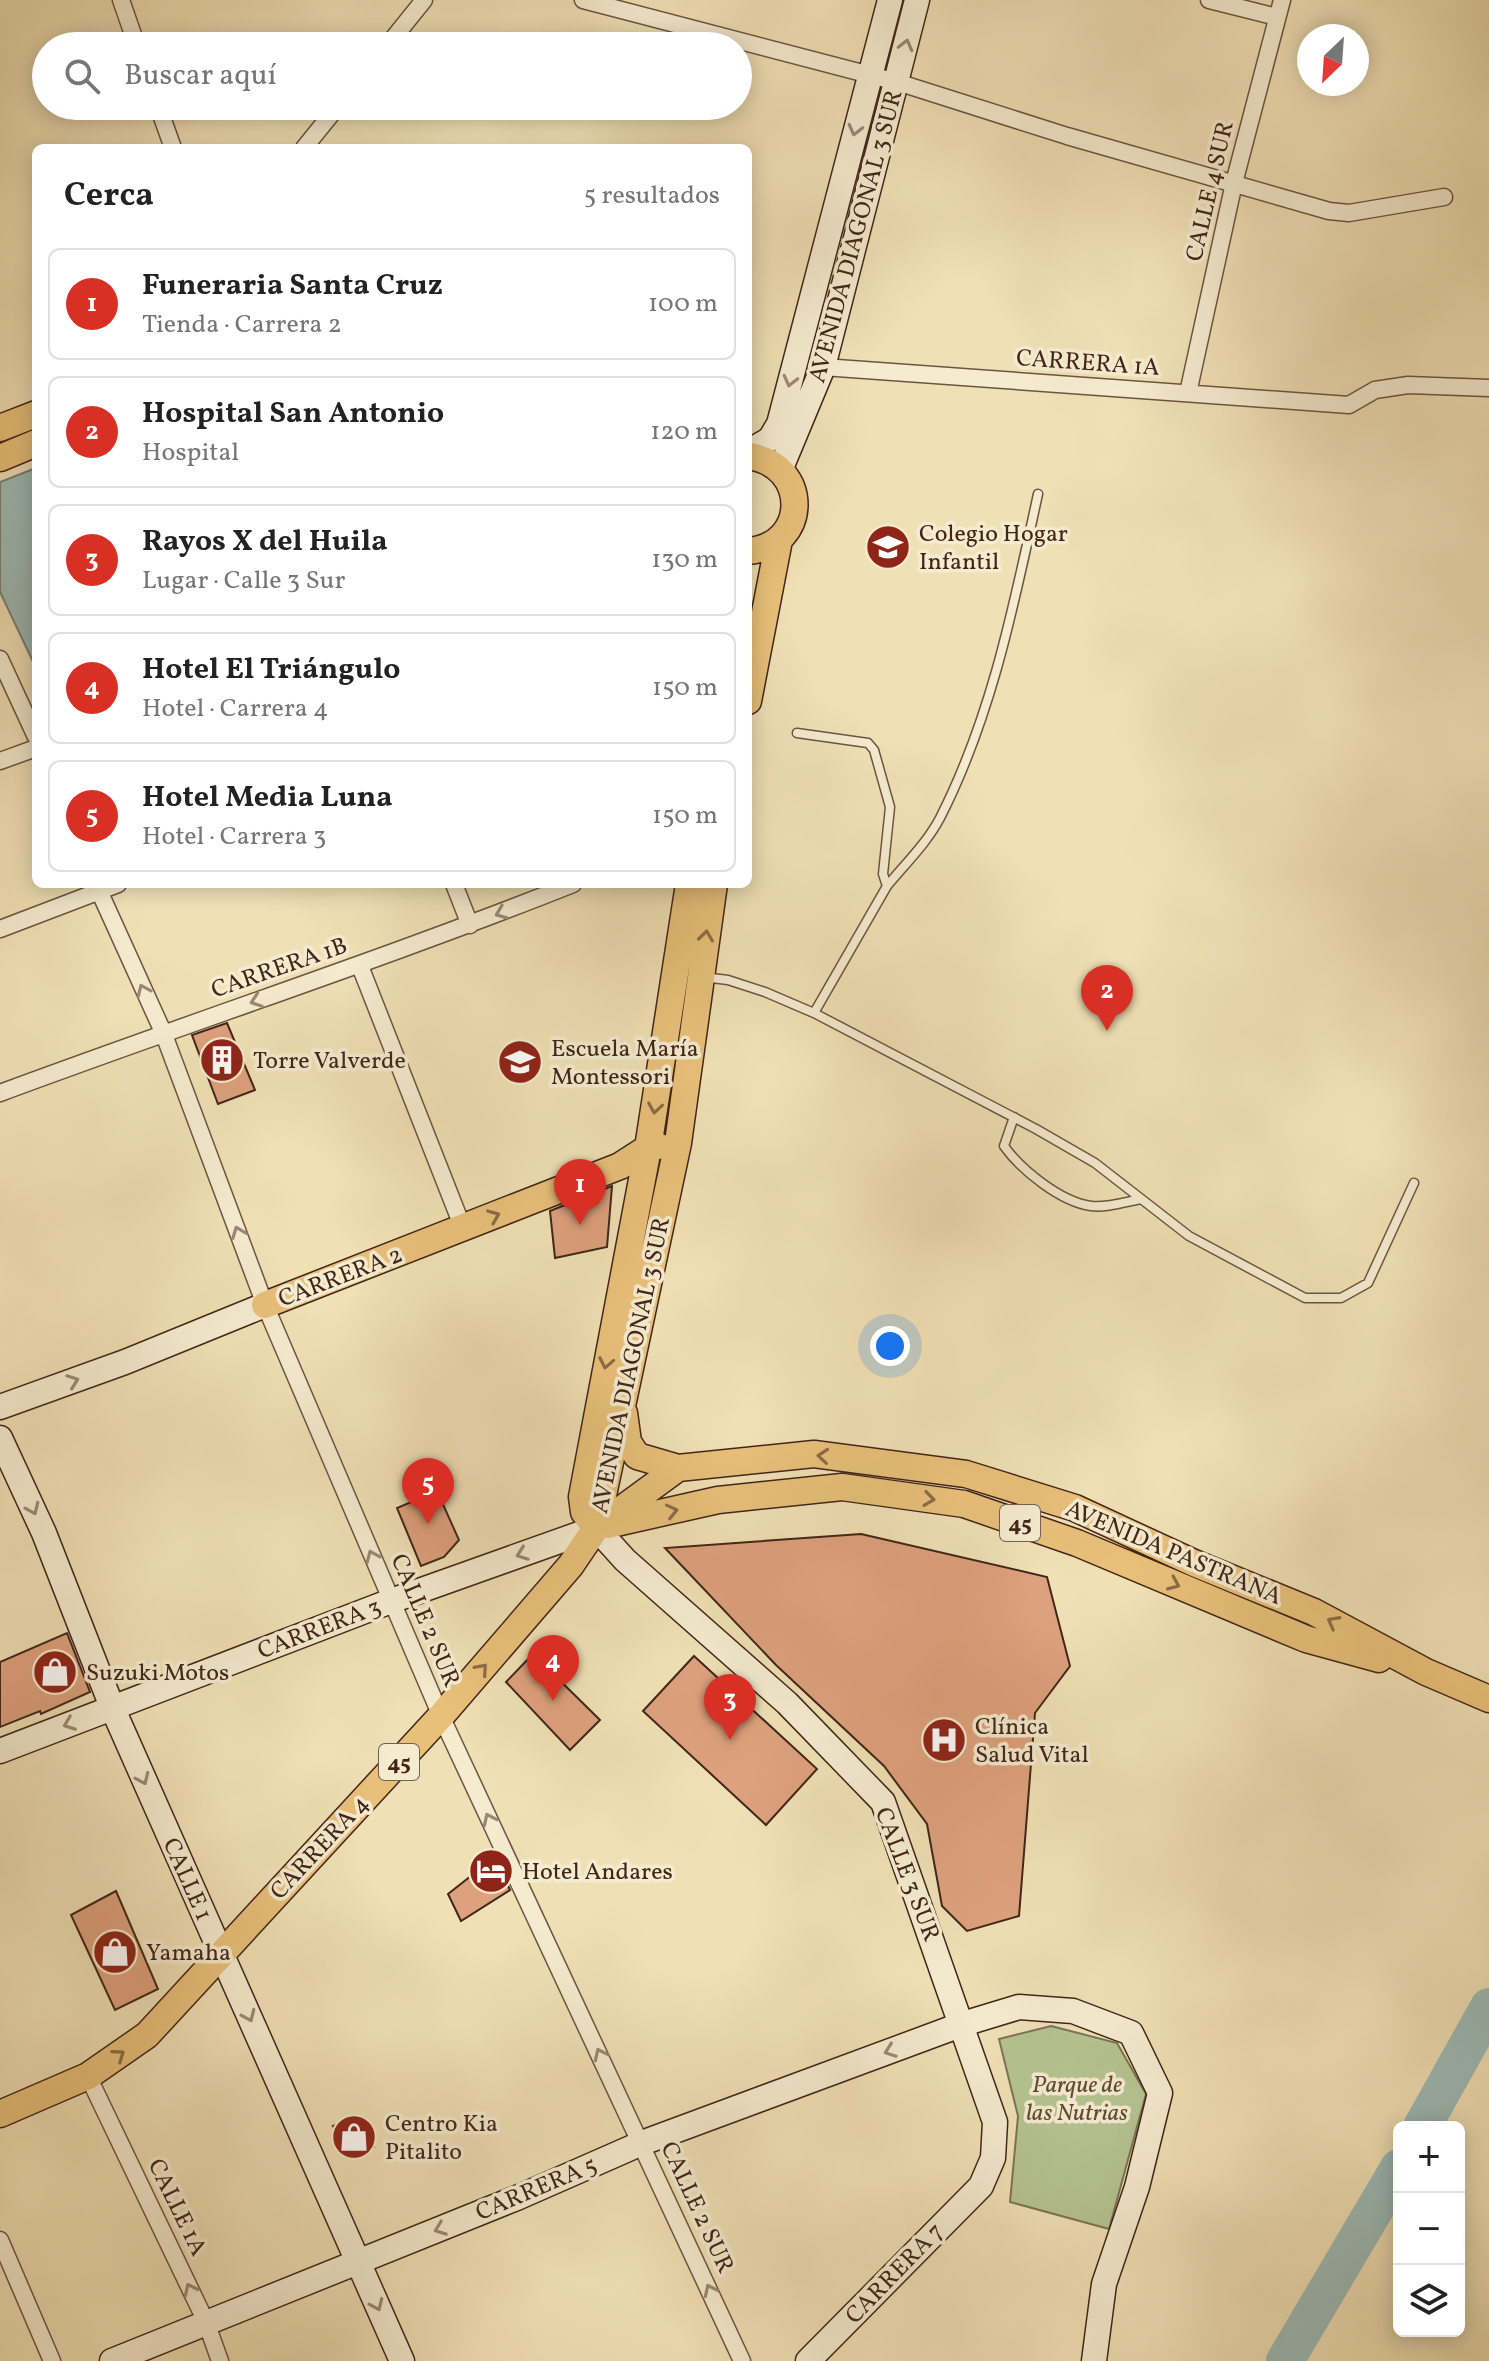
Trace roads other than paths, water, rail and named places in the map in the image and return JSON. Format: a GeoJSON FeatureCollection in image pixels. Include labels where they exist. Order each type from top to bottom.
{"type":"FeatureCollection","features":[{"type":"Feature","properties":{"kind":"main road","name":"AVENIDA DIAGONAL 3 SUR"},"geometry":{"type":"LineString","coordinates":[[752,451],[770,439],[779,424],[890,0]]}},
{"type":"Feature","properties":{"kind":"main road","name":"AVENIDA DIAGONAL 3 SUR"},"geometry":{"type":"LineString","coordinates":[[781,468],[823,367],[917,0]]}},
{"type":"Feature","properties":{"kind":"main road"},"geometry":{"type":"LineString","coordinates":[[0,428],[32,416]]}},
{"type":"Feature","properties":{"kind":"main road"},"geometry":{"type":"LineString","coordinates":[[0,458],[32,445]]}},
{"type":"Feature","properties":{"kind":"main road"},"geometry":{"type":"LineString","coordinates":[[752,455],[781,468],[795,491],[794,518],[779,540],[752,680]]}},
{"type":"Feature","properties":{"kind":"main road"},"geometry":{"type":"LineString","coordinates":[[752,550],[779,540]]}},
{"type":"Feature","properties":{"kind":"main road","name":"AVENIDA DIAGONAL 3 SUR"},"geometry":{"type":"LineString","coordinates":[[596,1528],[678,1143],[688,976],[689,888]]}},
{"type":"Feature","properties":{"kind":"main road","name":"AVENIDA DIAGONAL 3 SUR"},"geometry":{"type":"LineString","coordinates":[[596,1528],[584,1512],[582,1497],[648,1148],[688,976],[713,888]]}},
{"type":"Feature","properties":{"kind":"main road","name":"CARRERA 2"},"geometry":{"type":"LineString","coordinates":[[0,1407],[125,1362],[620,1166],[648,1148],[678,1143]]}},
{"type":"Feature","properties":{"kind":"main road"},"geometry":{"type":"LineString","coordinates":[[622,1398],[628,1442],[637,1456],[678,1468]]}},
{"type":"Feature","properties":{"kind":"main road","name":"CALLE 1"},"geometry":{"type":"LineString","coordinates":[[0,1438],[44,1533],[112,1707],[402,2361]]}},
{"type":"Feature","properties":{"kind":"main road","name":"AVENIDA PASTRANA"},"geometry":{"type":"LineString","coordinates":[[678,1468],[814,1454],[966,1474],[1075,1508],[1194,1563],[1314,1612],[1426,1672],[1489,1699]]}},
{"type":"Feature","properties":{"kind":"main road"},"geometry":{"type":"LineString","coordinates":[[596,1528],[678,1468]]}},
{"type":"Feature","properties":{"kind":"main road","name":"AVENIDA PASTRANA"},"geometry":{"type":"LineString","coordinates":[[596,1528],[718,1500],[842,1487],[964,1504],[1077,1543],[1306,1639],[1426,1672]]}},
{"type":"Feature","properties":{"kind":"main road","name":"CARRERA 3"},"geometry":{"type":"LineString","coordinates":[[0,1751],[391,1601],[596,1528]]}},
{"type":"Feature","properties":{"kind":"main road","name":"CARRERA 4"},"geometry":{"type":"LineString","coordinates":[[0,2114],[88,2076],[147,2035],[441,1716],[571,1565],[596,1528]]}},
{"type":"Feature","properties":{"kind":"main road","name":"CALLE 3 SUR"},"geometry":{"type":"LineString","coordinates":[[596,1528],[625,1560],[787,1703],[883,1802],[995,2122],[993,2158],[981,2186]]}},
{"type":"Feature","properties":{"kind":"main road","name":"CARRERA 5"},"geometry":{"type":"LineString","coordinates":[[112,2361],[519,2197],[642,2143],[963,2024],[1019,2007],[1073,2011],[1131,2033],[1160,2093],[1137,2187],[1104,2284],[1094,2361]]}},
{"type":"Feature","properties":{"kind":"main road","name":"CARRERA 7"},"geometry":{"type":"LineString","coordinates":[[808,2361],[981,2186]]}},
{"type":"Feature","properties":{"kind":"street"},"geometry":{"type":"LineString","coordinates":[[121,0],[132,32]]}},
{"type":"Feature","properties":{"kind":"street"},"geometry":{"type":"LineString","coordinates":[[398,32],[424,0]]}},
{"type":"Feature","properties":{"kind":"street"},"geometry":{"type":"LineString","coordinates":[[583,0],[703,32]]}},
{"type":"Feature","properties":{"kind":"street"},"geometry":{"type":"LineString","coordinates":[[1209,0],[1277,17]]}},
{"type":"Feature","properties":{"kind":"street","name":"CALLE 4 SUR"},"geometry":{"type":"LineString","coordinates":[[1188,393],[1234,183],[1282,0]]}},
{"type":"Feature","properties":{"kind":"street"},"geometry":{"type":"LineString","coordinates":[[752,45],[897,82],[1329,211],[1349,213],[1444,197]]}},
{"type":"Feature","properties":{"kind":"street"},"geometry":{"type":"LineString","coordinates":[[163,120],[172,144]]}},
{"type":"Feature","properties":{"kind":"street"},"geometry":{"type":"LineString","coordinates":[[307,144],[327,120]]}},
{"type":"Feature","properties":{"kind":"street","name":"CARRERA 1A"},"geometry":{"type":"LineString","coordinates":[[823,367],[1349,405],[1375,390],[1408,385],[1489,388]]}},
{"type":"Feature","properties":{"kind":"street"},"geometry":{"type":"LineString","coordinates":[[0,659],[32,728]]}},
{"type":"Feature","properties":{"kind":"street"},"geometry":{"type":"LineString","coordinates":[[0,761],[32,749]]}},
{"type":"Feature","properties":{"kind":"street"},"geometry":{"type":"LineString","coordinates":[[0,929],[97,888]]}},
{"type":"Feature","properties":{"kind":"street","name":"CALLE 2 SUR"},"geometry":{"type":"LineString","coordinates":[[97,888],[163,1032],[265,1305],[441,1716],[742,2361]]}},
{"type":"Feature","properties":{"kind":"street"},"geometry":{"type":"LineString","coordinates":[[456,888],[470,925]]}},
{"type":"Feature","properties":{"kind":"street","name":"CARRERA 1B"},"geometry":{"type":"LineString","coordinates":[[0,1093],[163,1032],[360,966],[563,888]]}},
{"type":"Feature","properties":{"kind":"street"},"geometry":{"type":"LineString","coordinates":[[360,966],[463,1228]]}},
{"type":"Feature","properties":{"kind":"street","name":"CALLE 1A"},"geometry":{"type":"LineString","coordinates":[[88,2076],[206,2322],[220,2361]]}},
{"type":"Feature","properties":{"kind":"street"},"geometry":{"type":"LineString","coordinates":[[0,2240],[52,2361]]}},
{"type":"Feature","properties":{"kind":"lane"},"geometry":{"type":"LineString","coordinates":[[814,1013],[887,886],[939,818],[987,701],[1008,634],[1038,494]]}},
{"type":"Feature","properties":{"kind":"lane"},"geometry":{"type":"LineString","coordinates":[[797,733],[855,739],[868,743],[874,750],[890,807],[883,874],[887,886]]}},
{"type":"Feature","properties":{"kind":"lane"},"geometry":{"type":"LineString","coordinates":[[688,976],[752,988],[814,1013],[1014,1117],[1095,1163],[1189,1236],[1305,1298],[1341,1298],[1368,1283],[1414,1183]]}},
{"type":"Feature","properties":{"kind":"lane"},"geometry":{"type":"LineString","coordinates":[[1014,1117],[1004,1146],[1021,1170],[1081,1204],[1095,1207],[1141,1199]]}},
{"type":"Feature","properties":{"kind":"water"},"geometry":{"type":"Polygon","coordinates":[[[32,470],[32,660],[0,592],[0,482],[32,470]]]}},
{"type":"Feature","properties":{"kind":"waterway"},"geometry":{"type":"LineString","coordinates":[[1425,2121],[1489,2007]]}},
{"type":"Feature","properties":{"kind":"waterway"},"geometry":{"type":"LineString","coordinates":[[1285,2361],[1393,2178]]}},
{"type":"Feature","properties":{"kind":"place","name":"Colegio Hogar Infantil"},"geometry":{"type":"Point","coordinates":[888,547]}},
{"type":"Feature","properties":{"kind":"place","name":"Hospital San Antonio"},"geometry":{"type":"Point","coordinates":[1107,1031]}},
{"type":"Feature","properties":{"kind":"place","name":"Torre Valverde"},"geometry":{"type":"Point","coordinates":[222,1060]}},
{"type":"Feature","properties":{"kind":"place","name":"Escuela María Montessori"},"geometry":{"type":"Point","coordinates":[520,1062]}},
{"type":"Feature","properties":{"kind":"place","name":"Funeraria Santa Cruz"},"geometry":{"type":"Point","coordinates":[580,1225]}},
{"type":"Feature","properties":{"kind":"place","name":"Hotel Media Luna"},"geometry":{"type":"Point","coordinates":[428,1524]}},
{"type":"Feature","properties":{"kind":"place","name":"Suzuki Motos"},"geometry":{"type":"Point","coordinates":[55,1672]}},
{"type":"Feature","properties":{"kind":"place","name":"Hotel El Triángulo"},"geometry":{"type":"Point","coordinates":[553,1701]}},
{"type":"Feature","properties":{"kind":"place","name":"Rayos X del Huila"},"geometry":{"type":"Point","coordinates":[730,1740]}},
{"type":"Feature","properties":{"kind":"place","name":"Clínica Salud Vital"},"geometry":{"type":"Point","coordinates":[944,1740]}},
{"type":"Feature","properties":{"kind":"place","name":"Hotel Andares"},"geometry":{"type":"Point","coordinates":[491,1871]}},
{"type":"Feature","properties":{"kind":"place","name":"Yamaha"},"geometry":{"type":"Point","coordinates":[115,1952]}},
{"type":"Feature","properties":{"kind":"place","name":"Centro Kia Pitalito"},"geometry":{"type":"Point","coordinates":[354,2137]}},
{"type":"Feature","properties":{"kind":"park label","name":"Parque de las Nutrias"},"geometry":{"type":"Point","coordinates":[1077,2098]}}]}
